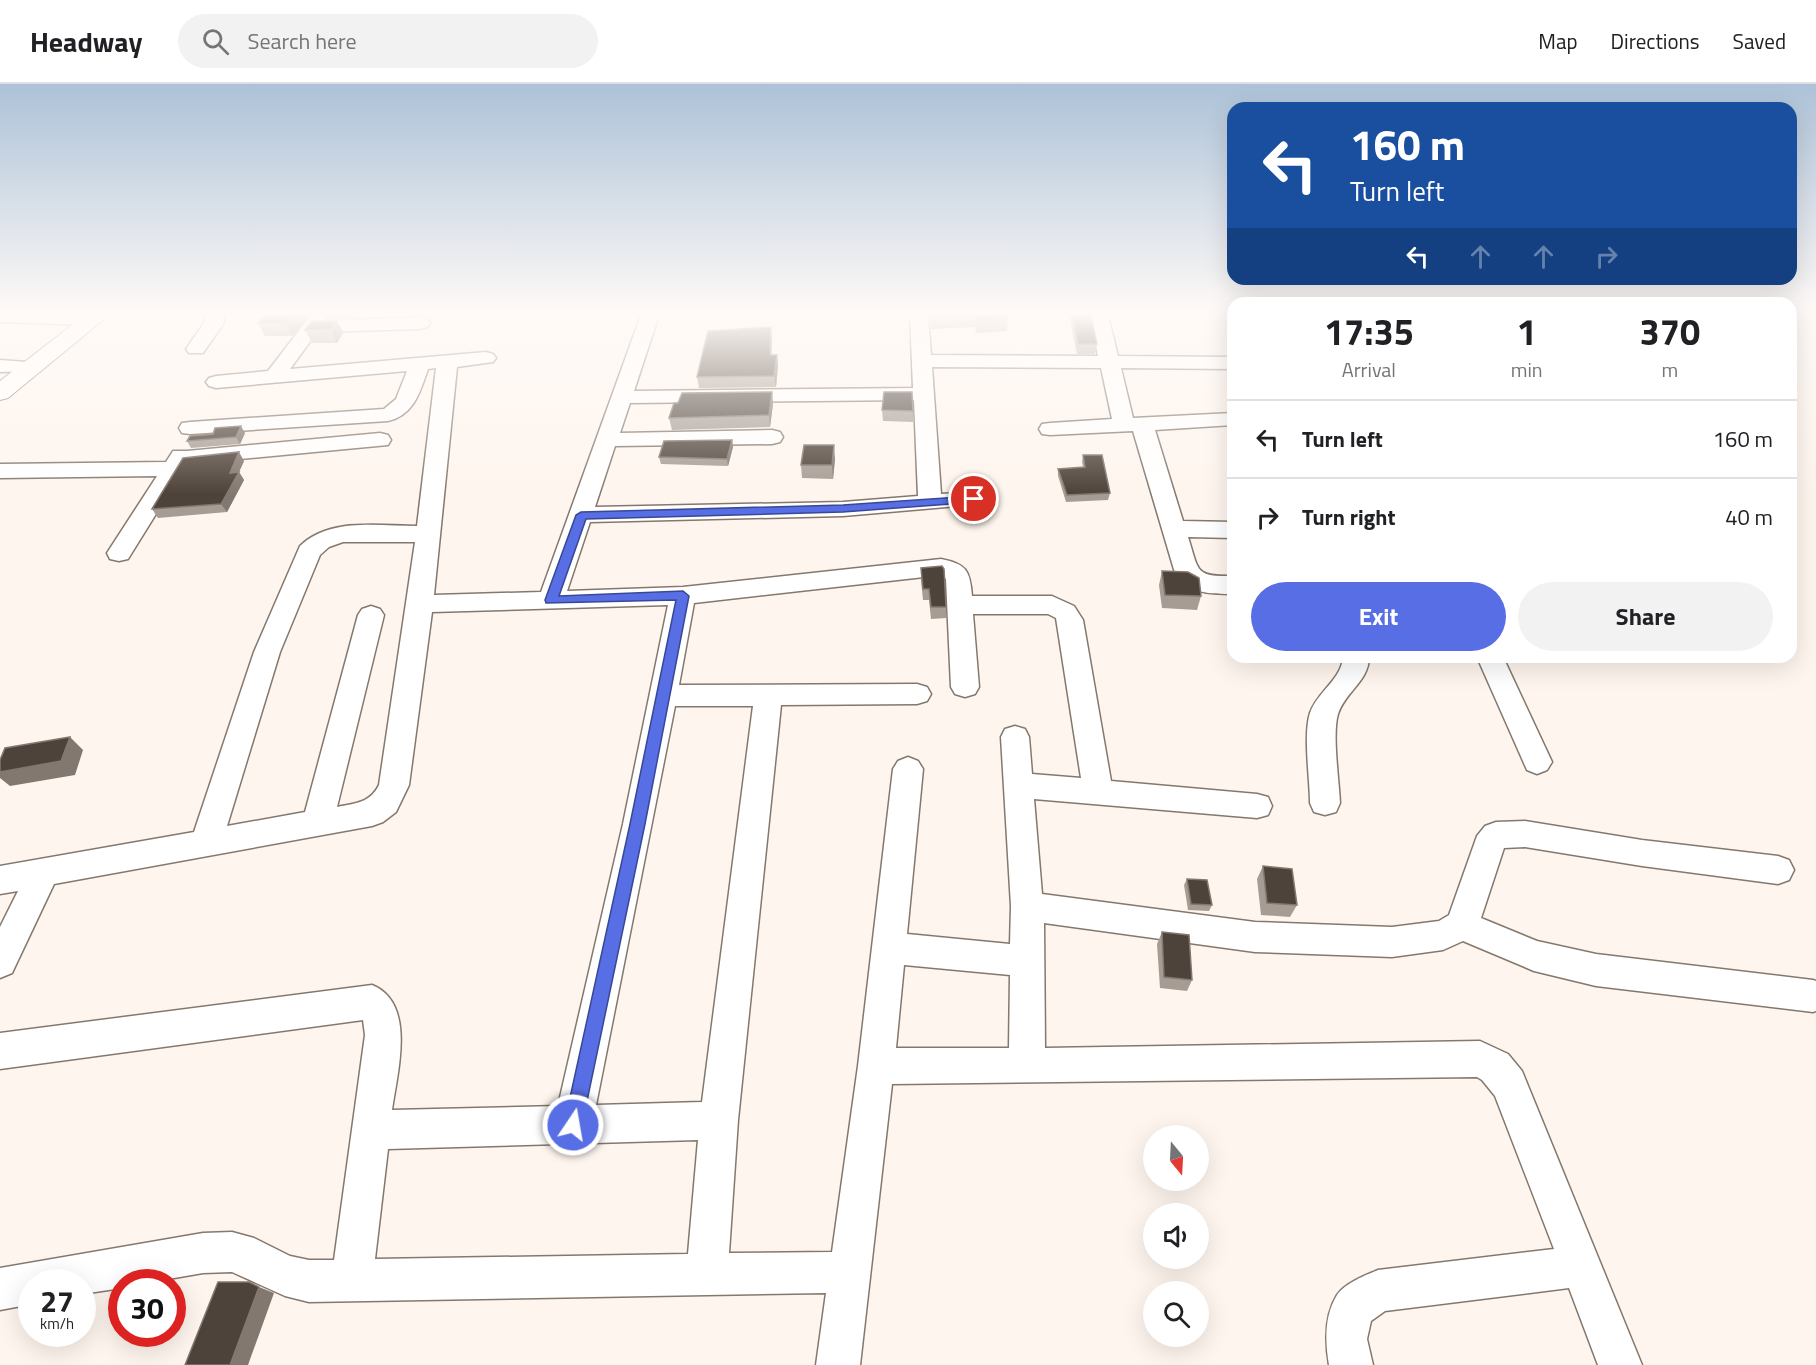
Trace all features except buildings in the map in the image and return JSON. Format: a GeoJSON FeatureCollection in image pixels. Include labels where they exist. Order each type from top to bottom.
{"type":"FeatureCollection","features":[{"type":"Feature","properties":{"kind":"main road"},"geometry":{"type":"LineString","coordinates":[[0,393],[23,375]]}},
{"type":"Feature","properties":{"kind":"street"},"geometry":{"type":"LineString","coordinates":[[216,382],[290,375]]}},
{"type":"Feature","properties":{"kind":"street"},"geometry":{"type":"LineString","coordinates":[[319,418],[345,375]]}},
{"type":"Feature","properties":{"kind":"street"},"geometry":{"type":"LineString","coordinates":[[119,553],[183,450],[319,418],[388,415],[404,406],[426,375]]}},
{"type":"Feature","properties":{"kind":"street"},"geometry":{"type":"LineString","coordinates":[[0,880],[372,813],[385,803],[394,785],[429,534],[433,375]]}},
{"type":"Feature","properties":{"kind":"street"},"geometry":{"type":"LineString","coordinates":[[551,600],[630,375]]}},
{"type":"Feature","properties":{"kind":"street"},"geometry":{"type":"LineString","coordinates":[[923,375],[930,502]]}},
{"type":"Feature","properties":{"kind":"street"},"geometry":{"type":"LineString","coordinates":[[1115,375],[1174,530],[1187,573],[1193,580],[1204,584],[1227,585]]}},
{"type":"Feature","properties":{"kind":"street"},"geometry":{"type":"LineString","coordinates":[[622,397],[924,394]]}},
{"type":"Feature","properties":{"kind":"street"},"geometry":{"type":"LineString","coordinates":[[1050,429],[1227,419]]}},
{"type":"Feature","properties":{"kind":"street"},"geometry":{"type":"LineString","coordinates":[[607,440],[772,437]]}},
{"type":"Feature","properties":{"kind":"street"},"geometry":{"type":"LineString","coordinates":[[3,474],[183,450],[380,440]]}},
{"type":"Feature","properties":{"kind":"street"},"geometry":{"type":"LineString","coordinates":[[581,515],[843,509],[974,499]]}},
{"type":"Feature","properties":{"kind":"street"},"geometry":{"type":"LineString","coordinates":[[1174,530],[1227,530]]}},
{"type":"Feature","properties":{"kind":"street"},"geometry":{"type":"LineString","coordinates":[[206,843],[267,652],[309,552],[320,541],[342,534],[429,534]]}},
{"type":"Feature","properties":{"kind":"street"},"geometry":{"type":"LineString","coordinates":[[420,604],[683,596],[941,567],[950,569],[958,577],[965,687]]}},
{"type":"Feature","properties":{"kind":"street"},"geometry":{"type":"LineString","coordinates":[[573,1125],[683,596]]}},
{"type":"Feature","properties":{"kind":"street"},"geometry":{"type":"LineString","coordinates":[[960,605],[1052,605],[1065,612],[1070,620],[1098,792]]}},
{"type":"Feature","properties":{"kind":"street"},"geometry":{"type":"LineString","coordinates":[[318,823],[371,615]]}},
{"type":"Feature","properties":{"kind":"street"},"geometry":{"type":"LineString","coordinates":[[1325,803],[1323,714],[1336,690],[1352,675],[1357,663]]}},
{"type":"Feature","properties":{"kind":"street"},"geometry":{"type":"LineString","coordinates":[[1493,663],[1537,762]]}},
{"type":"Feature","properties":{"kind":"street"},"geometry":{"type":"LineString","coordinates":[[663,696],[917,694]]}},
{"type":"Feature","properties":{"kind":"street"},"geometry":{"type":"LineString","coordinates":[[707,1274],[719,1120],[768,696]]}},
{"type":"Feature","properties":{"kind":"street"},"geometry":{"type":"LineString","coordinates":[[1015,737],[1027,906],[1027,1066]]}},
{"type":"Feature","properties":{"kind":"street"},"geometry":{"type":"LineString","coordinates":[[838,1365],[876,1066],[908,770]]}},
{"type":"Feature","properties":{"kind":"street"},"geometry":{"type":"LineString","coordinates":[[1018,785],[1257,806]]}},
{"type":"Feature","properties":{"kind":"street"},"geometry":{"type":"LineString","coordinates":[[1027,906],[1254,937],[1392,942],[1443,935],[1462,925],[1488,845],[1496,835],[1525,834],[1642,853],[1778,870]]}},
{"type":"Feature","properties":{"kind":"street"},"geometry":{"type":"LineString","coordinates":[[0,962],[44,871]]}},
{"type":"Feature","properties":{"kind":"street"},"geometry":{"type":"LineString","coordinates":[[1462,925],[1534,956],[1596,970],[1813,996]]}},
{"type":"Feature","properties":{"kind":"street"},"geometry":{"type":"LineString","coordinates":[[888,948],[1027,960]]}},
{"type":"Feature","properties":{"kind":"street"},"geometry":{"type":"LineString","coordinates":[[0,1051],[372,1002],[382,1017],[383,1035],[352,1281]]}},
{"type":"Feature","properties":{"kind":"street"},"geometry":{"type":"LineString","coordinates":[[876,1066],[1480,1059],[1495,1067],[1509,1084],[1620,1365]]}},
{"type":"Feature","properties":{"kind":"street"},"geometry":{"type":"LineString","coordinates":[[371,1130],[719,1120]]}},
{"type":"Feature","properties":{"kind":"street"},"geometry":{"type":"LineString","coordinates":[[96,1272],[203,1253],[232,1252],[254,1259],[285,1275],[309,1281],[850,1272]]}},
{"type":"Feature","properties":{"kind":"street"},"geometry":{"type":"LineString","coordinates":[[1351,1365],[1346,1339],[1353,1308],[1378,1291],[1580,1266]]}},
{"type":"Feature","properties":{"kind":"street"},"geometry":{"type":"LineString","coordinates":[[0,1289],[18,1286]]}},
{"type":"Feature","properties":{"kind":"route"},"geometry":{"type":"LineString","coordinates":[[573,1125],[638,824],[683,596],[551,600],[581,515],[843,509],[974,499]]}}]}
